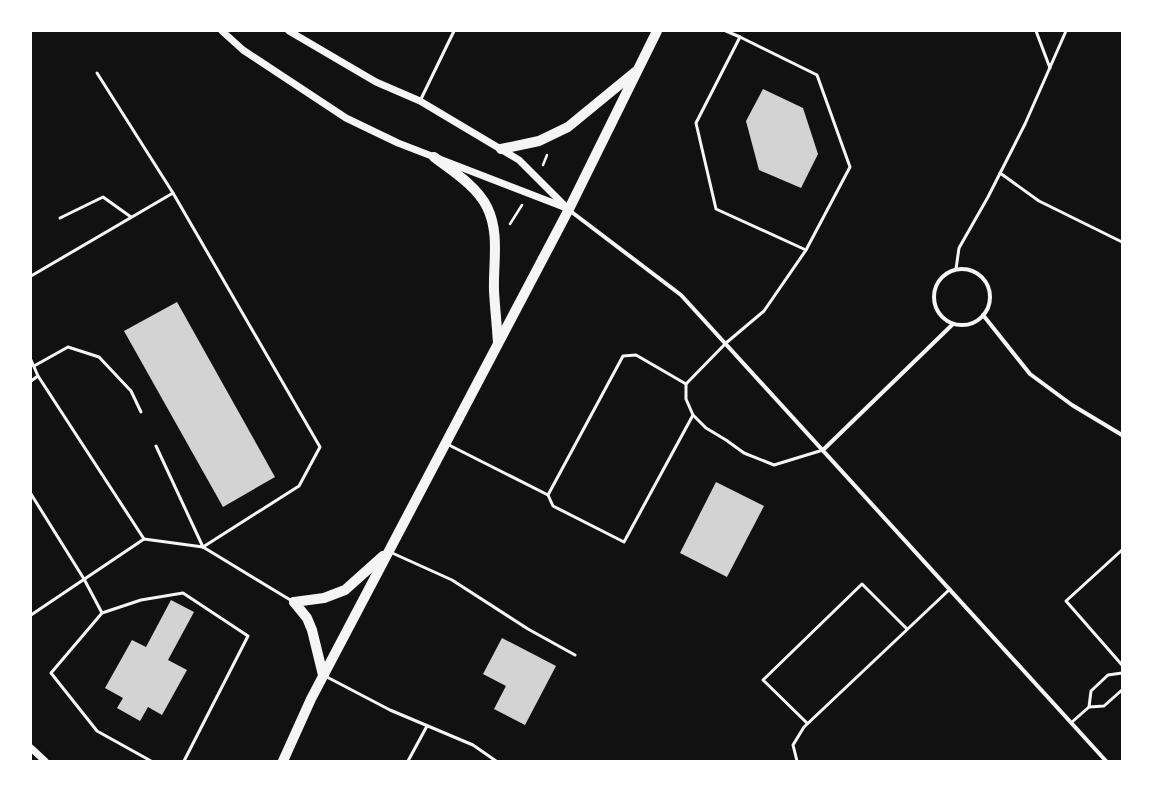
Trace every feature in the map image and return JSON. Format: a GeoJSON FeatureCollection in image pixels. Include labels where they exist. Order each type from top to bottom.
{"type":"FeatureCollection","features":[{"type":"Feature","properties":{"kind":"main road"},"geometry":{"type":"LineString","coordinates":[[283,761],[323,675],[569,210],[658,31]]}},
{"type":"Feature","properties":{"kind":"main road"},"geometry":{"type":"LineString","coordinates":[[501,150],[539,141],[568,127],[638,70]]}},
{"type":"Feature","properties":{"kind":"main road"},"geometry":{"type":"LineString","coordinates":[[434,157],[472,186],[487,206],[493,225],[495,253],[494,290],[498,344]]}},
{"type":"Feature","properties":{"kind":"main road"},"geometry":{"type":"LineString","coordinates":[[294,602],[324,598],[346,590],[388,552]]}},
{"type":"Feature","properties":{"kind":"main road"},"geometry":{"type":"LineString","coordinates":[[294,602],[307,618],[312,630],[323,675]]}},
{"type":"Feature","properties":{"kind":"street"},"geometry":{"type":"LineString","coordinates":[[222,31],[243,50],[346,118],[398,143],[569,210]]}},
{"type":"Feature","properties":{"kind":"street"},"geometry":{"type":"LineString","coordinates":[[289,31],[376,82],[420,101],[519,160],[569,210],[682,295],[1106,761]]}},
{"type":"Feature","properties":{"kind":"street"},"geometry":{"type":"LineString","coordinates":[[956,269],[967,269],[981,276],[987,284],[990,294],[988,307],[983,315],[975,322],[967,325],[953,324],[942,317],[936,309],[933,296],[938,281],[956,269]]}},
{"type":"Feature","properties":{"kind":"street"},"geometry":{"type":"LineString","coordinates":[[983,315],[1030,374],[1072,405],[1122,435]]}},
{"type":"Feature","properties":{"kind":"street"},"geometry":{"type":"LineString","coordinates":[[823,450],[953,324]]}},
{"type":"Feature","properties":{"kind":"street"},"geometry":{"type":"LineString","coordinates":[[31,748],[45,761]]}},
{"type":"Feature","properties":{"kind":"lane"},"geometry":{"type":"LineString","coordinates":[[420,101],[453,31]]}},
{"type":"Feature","properties":{"kind":"lane"},"geometry":{"type":"LineString","coordinates":[[726,31],[817,75],[850,166],[806,250],[764,311],[726,343],[686,384],[686,399],[693,415],[706,428],[744,453],[774,465],[823,450]]}},
{"type":"Feature","properties":{"kind":"lane"},"geometry":{"type":"LineString","coordinates":[[1036,31],[1050,68]]}},
{"type":"Feature","properties":{"kind":"lane"},"geometry":{"type":"LineString","coordinates":[[956,269],[959,248],[988,197],[1025,124],[1066,31]]}},
{"type":"Feature","properties":{"kind":"lane"},"geometry":{"type":"LineString","coordinates":[[740,37],[696,123],[716,209],[806,250]]}},
{"type":"Feature","properties":{"kind":"lane"},"geometry":{"type":"LineString","coordinates":[[97,73],[173,193],[320,447],[299,486],[203,547]]}},
{"type":"Feature","properties":{"kind":"lane"},"geometry":{"type":"LineString","coordinates":[[1000,172],[1039,201],[1122,242]]}},
{"type":"Feature","properties":{"kind":"lane"},"geometry":{"type":"LineString","coordinates":[[31,276],[173,193]]}},
{"type":"Feature","properties":{"kind":"lane"},"geometry":{"type":"LineString","coordinates":[[60,218],[103,197],[131,217]]}},
{"type":"Feature","properties":{"kind":"lane"},"geometry":{"type":"LineString","coordinates":[[34,366],[68,347],[99,357],[131,391],[141,412]]}},
{"type":"Feature","properties":{"kind":"lane"},"geometry":{"type":"LineString","coordinates":[[548,495],[622,356],[636,355],[686,384]]}},
{"type":"Feature","properties":{"kind":"lane"},"geometry":{"type":"LineString","coordinates":[[31,360],[38,376],[144,540]]}},
{"type":"Feature","properties":{"kind":"lane"},"geometry":{"type":"LineString","coordinates":[[31,381],[38,376]]}},
{"type":"Feature","properties":{"kind":"lane"},"geometry":{"type":"LineString","coordinates":[[446,443],[548,495],[553,506],[624,542],[693,415]]}},
{"type":"Feature","properties":{"kind":"lane"},"geometry":{"type":"LineString","coordinates":[[156,446],[203,547]]}},
{"type":"Feature","properties":{"kind":"lane"},"geometry":{"type":"LineString","coordinates":[[31,494],[84,580],[102,613]]}},
{"type":"Feature","properties":{"kind":"lane"},"geometry":{"type":"LineString","coordinates":[[31,615],[144,540],[203,547],[294,602]]}},
{"type":"Feature","properties":{"kind":"lane"},"geometry":{"type":"LineString","coordinates":[[1122,550],[1066,601],[1122,664]]}},
{"type":"Feature","properties":{"kind":"lane"},"geometry":{"type":"LineString","coordinates":[[388,552],[452,580],[528,629],[575,655]]}},
{"type":"Feature","properties":{"kind":"lane"},"geometry":{"type":"LineString","coordinates":[[807,723],[763,680],[862,584],[907,629]]}},
{"type":"Feature","properties":{"kind":"lane"},"geometry":{"type":"LineString","coordinates":[[797,761],[793,745],[807,723],[950,589]]}},
{"type":"Feature","properties":{"kind":"lane"},"geometry":{"type":"LineString","coordinates":[[152,761],[98,731],[51,673],[102,613],[141,600],[183,593],[248,636],[184,761]]}},
{"type":"Feature","properties":{"kind":"lane"},"geometry":{"type":"LineString","coordinates":[[1072,722],[1088,707],[1091,691],[1108,675],[1122,673]]}},
{"type":"Feature","properties":{"kind":"lane"},"geometry":{"type":"LineString","coordinates":[[323,675],[390,710],[473,745],[496,761]]}},
{"type":"Feature","properties":{"kind":"lane"},"geometry":{"type":"LineString","coordinates":[[1088,707],[1104,706],[1122,690]]}},
{"type":"Feature","properties":{"kind":"lane"},"geometry":{"type":"LineString","coordinates":[[408,761],[427,726]]}},
{"type":"Feature","properties":{"kind":"path"},"geometry":{"type":"LineString","coordinates":[[507,228],[522,205]]}},
{"type":"Feature","properties":{"kind":"building"},"geometry":{"type":"Polygon","coordinates":[[[763,89],[803,108],[818,154],[801,188],[759,170],[746,121],[763,89]]]}},
{"type":"Feature","properties":{"kind":"building"},"geometry":{"type":"Polygon","coordinates":[[[177,302],[275,477],[223,507],[124,331],[177,302]]]}},
{"type":"Feature","properties":{"kind":"building"},"geometry":{"type":"Polygon","coordinates":[[[716,482],[764,506],[727,577],[680,553],[716,482]]]}},
{"type":"Feature","properties":{"kind":"building"},"geometry":{"type":"Polygon","coordinates":[[[171,600],[194,612],[168,660],[187,670],[162,715],[148,707],[140,721],[117,708],[123,698],[105,688],[132,640],[146,647],[171,600]]]}},
{"type":"Feature","properties":{"kind":"building"},"geometry":{"type":"Polygon","coordinates":[[[502,638],[556,666],[525,725],[494,709],[506,686],[483,674],[502,638]]]}}]}
